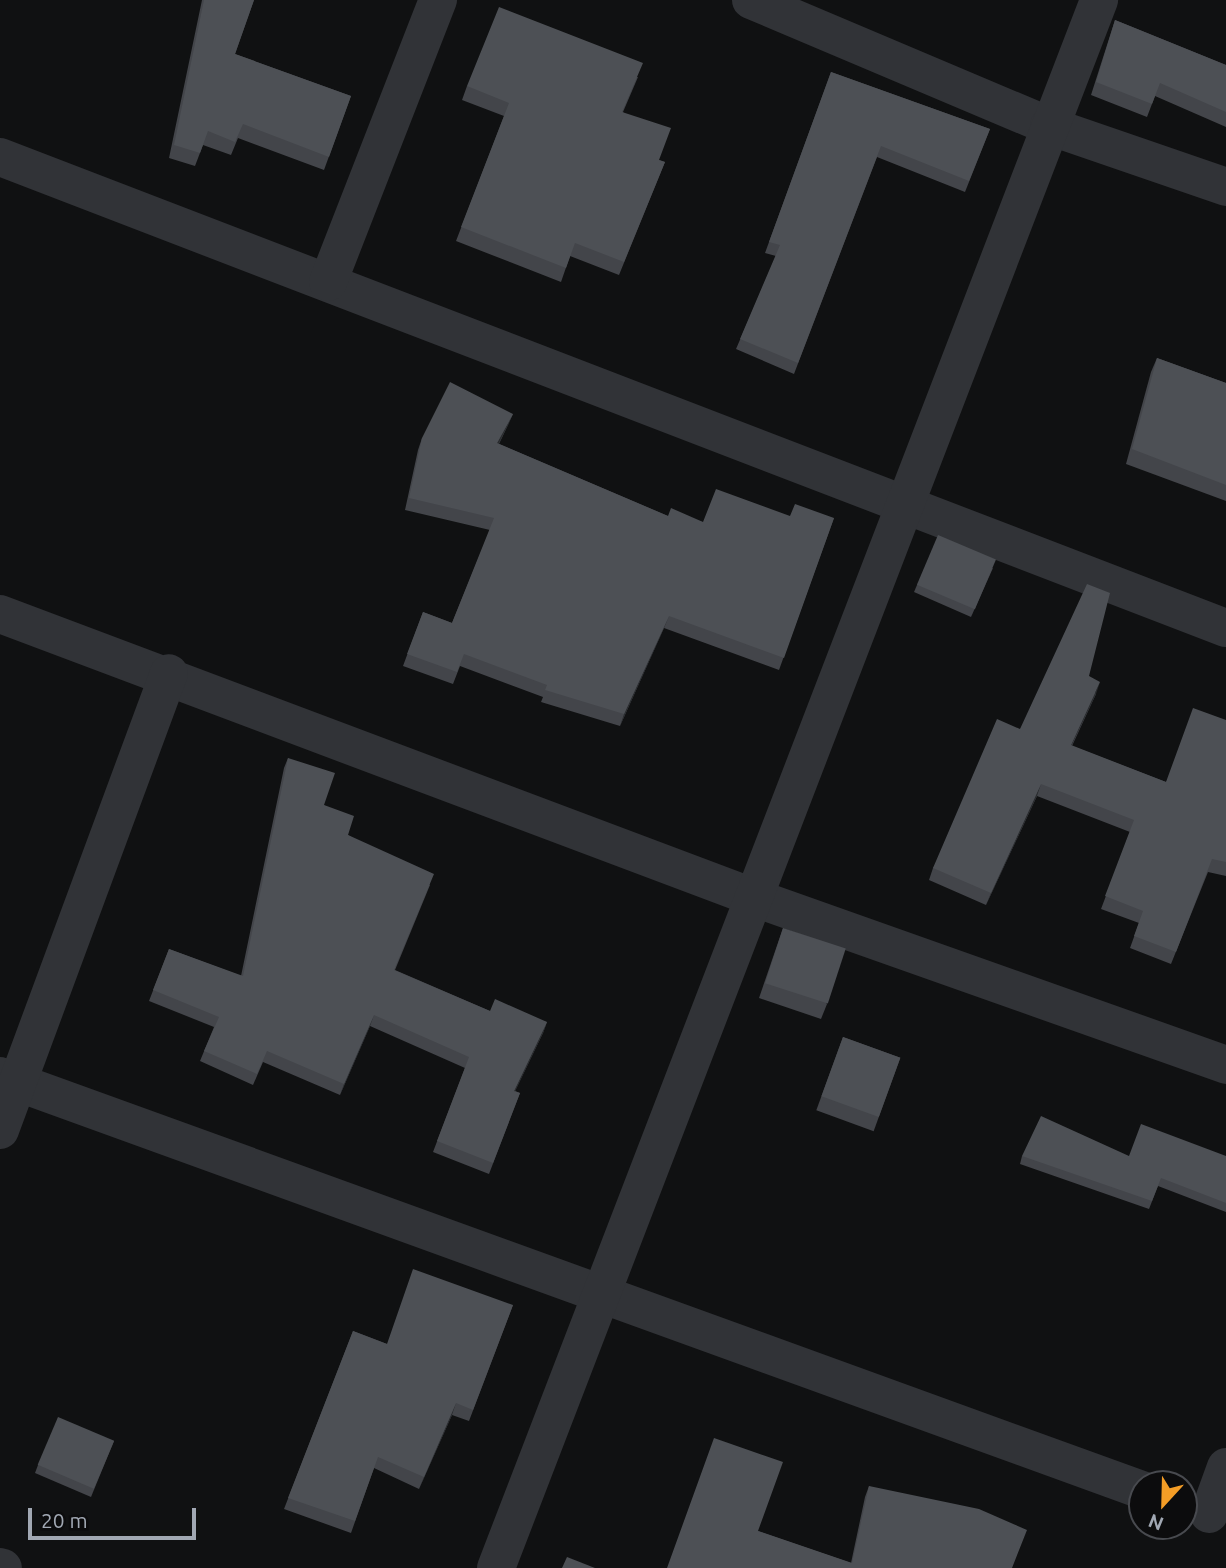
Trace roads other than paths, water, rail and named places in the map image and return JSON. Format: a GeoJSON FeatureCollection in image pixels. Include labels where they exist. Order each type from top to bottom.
{"type":"FeatureCollection","features":[{"type":"Feature","properties":{"kind":"street"},"geometry":{"type":"LineString","coordinates":[[328,282],[438,0]]}},
{"type":"Feature","properties":{"kind":"street"},"geometry":{"type":"LineString","coordinates":[[751,0],[1049,126],[1226,187]]}},
{"type":"Feature","properties":{"kind":"street"},"geometry":{"type":"LineString","coordinates":[[496,1568],[605,1293],[1099,0]]}},
{"type":"Feature","properties":{"kind":"street"},"geometry":{"type":"LineString","coordinates":[[0,157],[907,503],[1226,628]]}},
{"type":"Feature","properties":{"kind":"street"},"geometry":{"type":"LineString","coordinates":[[0,614],[169,673],[755,898],[1226,1065]]}},
{"type":"Feature","properties":{"kind":"street"},"geometry":{"type":"LineString","coordinates":[[0,1130],[9,1079],[169,673]]}},
{"type":"Feature","properties":{"kind":"street"},"geometry":{"type":"LineString","coordinates":[[9,1079],[1128,1484]]}},
{"type":"Feature","properties":{"kind":"street"},"geometry":{"type":"LineString","coordinates":[[1206,1513],[1226,1467]]}}]}
